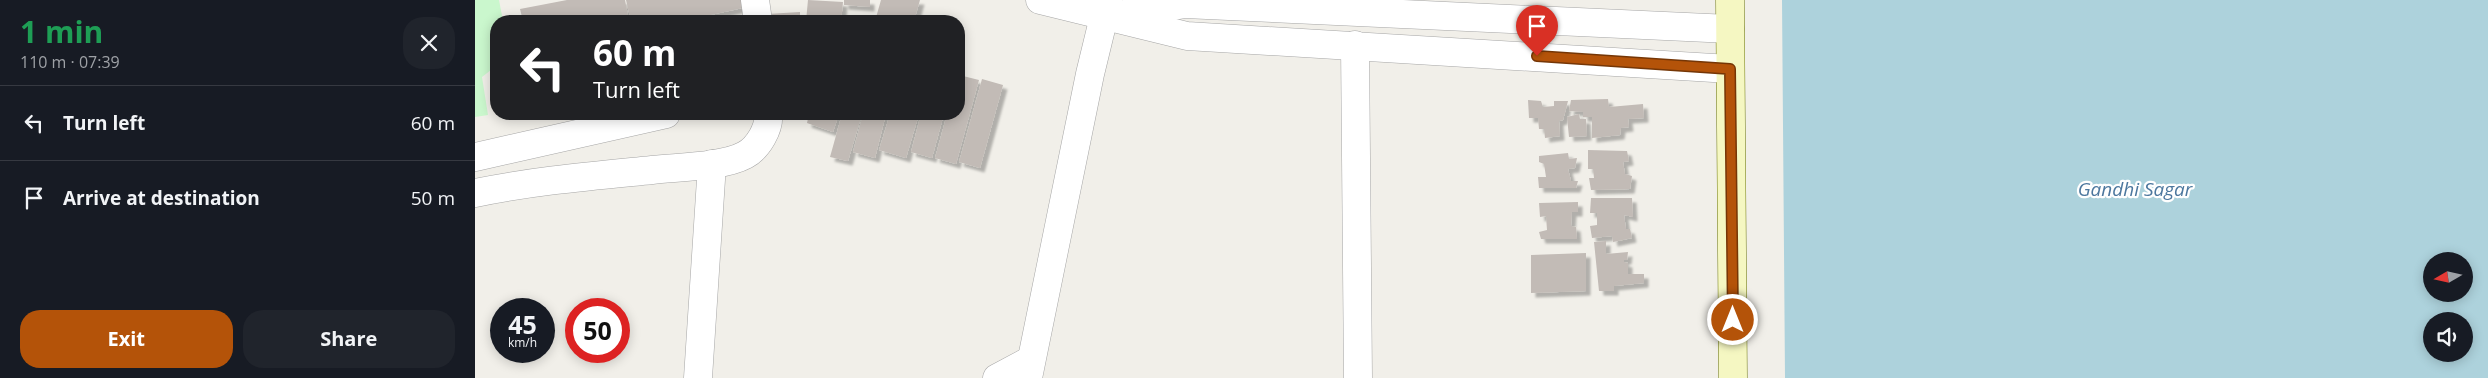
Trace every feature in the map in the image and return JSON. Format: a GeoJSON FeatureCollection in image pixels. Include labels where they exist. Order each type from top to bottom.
{"type":"FeatureCollection","features":[{"type":"Feature","properties":{"kind":"main road"},"geometry":{"type":"LineString","coordinates":[[1730,0],[1733,378]]}},
{"type":"Feature","properties":{"kind":"street"},"geometry":{"type":"LineString","coordinates":[[755,0],[758,15]]}},
{"type":"Feature","properties":{"kind":"street"},"geometry":{"type":"LineString","coordinates":[[1041,0],[1106,9],[1187,36],[1730,69]]}},
{"type":"Feature","properties":{"kind":"street"},"geometry":{"type":"LineString","coordinates":[[1106,9],[1185,4],[1730,29]]}},
{"type":"Feature","properties":{"kind":"street"},"geometry":{"type":"LineString","coordinates":[[997,378],[1029,369],[1090,74],[1106,9]]}},
{"type":"Feature","properties":{"kind":"street"},"geometry":{"type":"LineString","coordinates":[[1355,45],[1357,378]]}},
{"type":"Feature","properties":{"kind":"street"},"geometry":{"type":"LineString","coordinates":[[475,157],[639,120]]}},
{"type":"Feature","properties":{"kind":"street"},"geometry":{"type":"LineString","coordinates":[[475,193],[525,183],[712,164],[745,154],[759,142],[769,120]]}},
{"type":"Feature","properties":{"kind":"street"},"geometry":{"type":"LineString","coordinates":[[698,378],[712,164]]}},
{"type":"Feature","properties":{"kind":"green space"},"geometry":{"type":"Polygon","coordinates":[[[475,0],[499,0],[502,15],[490,15],[490,71],[482,77],[488,115],[475,117],[475,0]]]}},
{"type":"Feature","properties":{"kind":"water","name":"Gandhi Sagar"},"geometry":{"type":"Polygon","coordinates":[[[1782,0],[2488,0],[2488,378],[1785,378],[1782,0]]]}},
{"type":"Feature","properties":{"kind":"building"},"geometry":{"type":"Polygon","coordinates":[[[567,0],[625,0],[628,15],[522,15],[520,9],[567,0]]]}},
{"type":"Feature","properties":{"kind":"building"},"geometry":{"type":"Polygon","coordinates":[[[626,0],[745,0],[747,7],[710,15],[630,15],[626,0]]]}},
{"type":"Feature","properties":{"kind":"building"},"geometry":{"type":"Polygon","coordinates":[[[808,0],[843,2],[842,15],[807,15],[808,0]]]}},
{"type":"Feature","properties":{"kind":"building"},"geometry":{"type":"Polygon","coordinates":[[[844,0],[870,0],[870,7],[844,5],[844,0]]]}},
{"type":"Feature","properties":{"kind":"building"},"geometry":{"type":"Polygon","coordinates":[[[881,0],[920,0],[916,15],[877,15],[881,0]]]}},
{"type":"Feature","properties":{"kind":"building"},"geometry":{"type":"Polygon","coordinates":[[[800,12],[800,15],[767,14],[800,12]]]}},
{"type":"Feature","properties":{"kind":"building"},"geometry":{"type":"Polygon","coordinates":[[[965,76],[979,80],[956,164],[935,158],[945,120],[965,120],[965,76]]]}},
{"type":"Feature","properties":{"kind":"building"},"geometry":{"type":"Polygon","coordinates":[[[982,79],[1003,85],[980,168],[959,162],[982,79]]]}},
{"type":"Feature","properties":{"kind":"building"},"geometry":{"type":"Polygon","coordinates":[[[1608,99],[1609,107],[1643,104],[1644,118],[1628,119],[1629,127],[1621,128],[1620,135],[1592,138],[1592,117],[1583,117],[1583,112],[1569,111],[1571,100],[1608,99]]]}},
{"type":"Feature","properties":{"kind":"building"},"geometry":{"type":"Polygon","coordinates":[[[1528,100],[1541,101],[1543,107],[1554,106],[1554,101],[1568,101],[1563,120],[1559,121],[1560,136],[1545,138],[1544,129],[1539,129],[1538,118],[1529,118],[1528,100]]]}},
{"type":"Feature","properties":{"kind":"building"},"geometry":{"type":"Polygon","coordinates":[[[1579,114],[1580,119],[1586,119],[1587,136],[1569,137],[1567,117],[1579,114]]]}},
{"type":"Feature","properties":{"kind":"building"},"geometry":{"type":"Polygon","coordinates":[[[808,120],[837,120],[833,132],[807,123],[808,120]]]}},
{"type":"Feature","properties":{"kind":"building"},"geometry":{"type":"Polygon","coordinates":[[[840,120],[860,120],[848,161],[830,157],[840,120]]]}},
{"type":"Feature","properties":{"kind":"building"},"geometry":{"type":"Polygon","coordinates":[[[861,120],[884,120],[875,158],[853,152],[861,120]]]}},
{"type":"Feature","properties":{"kind":"building"},"geometry":{"type":"Polygon","coordinates":[[[888,120],[917,120],[906,158],[879,150],[888,120]]]}},
{"type":"Feature","properties":{"kind":"building"},"geometry":{"type":"Polygon","coordinates":[[[919,120],[942,120],[932,158],[911,152],[919,120]]]}},
{"type":"Feature","properties":{"kind":"building"},"geometry":{"type":"Polygon","coordinates":[[[1588,150],[1627,151],[1629,161],[1623,162],[1625,174],[1632,176],[1630,189],[1591,190],[1589,178],[1594,178],[1593,169],[1588,169],[1588,150]]]}},
{"type":"Feature","properties":{"kind":"building"},"geometry":{"type":"Polygon","coordinates":[[[1568,153],[1569,159],[1577,158],[1575,168],[1568,169],[1571,181],[1578,181],[1576,188],[1539,188],[1538,177],[1546,177],[1544,164],[1539,162],[1539,156],[1568,153]]]}},
{"type":"Feature","properties":{"kind":"building"},"geometry":{"type":"Polygon","coordinates":[[[1591,198],[1632,198],[1633,217],[1624,215],[1626,229],[1630,229],[1632,238],[1613,242],[1612,236],[1592,238],[1590,226],[1597,225],[1597,213],[1590,213],[1591,198]]]}},
{"type":"Feature","properties":{"kind":"building"},"geometry":{"type":"Polygon","coordinates":[[[1578,202],[1578,212],[1572,212],[1571,226],[1576,227],[1577,239],[1541,239],[1539,232],[1547,230],[1546,216],[1540,217],[1539,203],[1578,202]]]}},
{"type":"Feature","properties":{"kind":"building"},"geometry":{"type":"Polygon","coordinates":[[[1606,241],[1606,254],[1628,252],[1627,260],[1624,260],[1624,262],[1628,263],[1628,274],[1644,274],[1644,283],[1614,286],[1614,291],[1599,291],[1594,242],[1606,241]]]}},
{"type":"Feature","properties":{"kind":"building"},"geometry":{"type":"Polygon","coordinates":[[[1586,253],[1586,291],[1531,293],[1531,255],[1586,253]]]}},
{"type":"Feature","properties":{"kind":"route"},"geometry":{"type":"LineString","coordinates":[[1537,56],[1730,69],[1733,320]]}}]}
